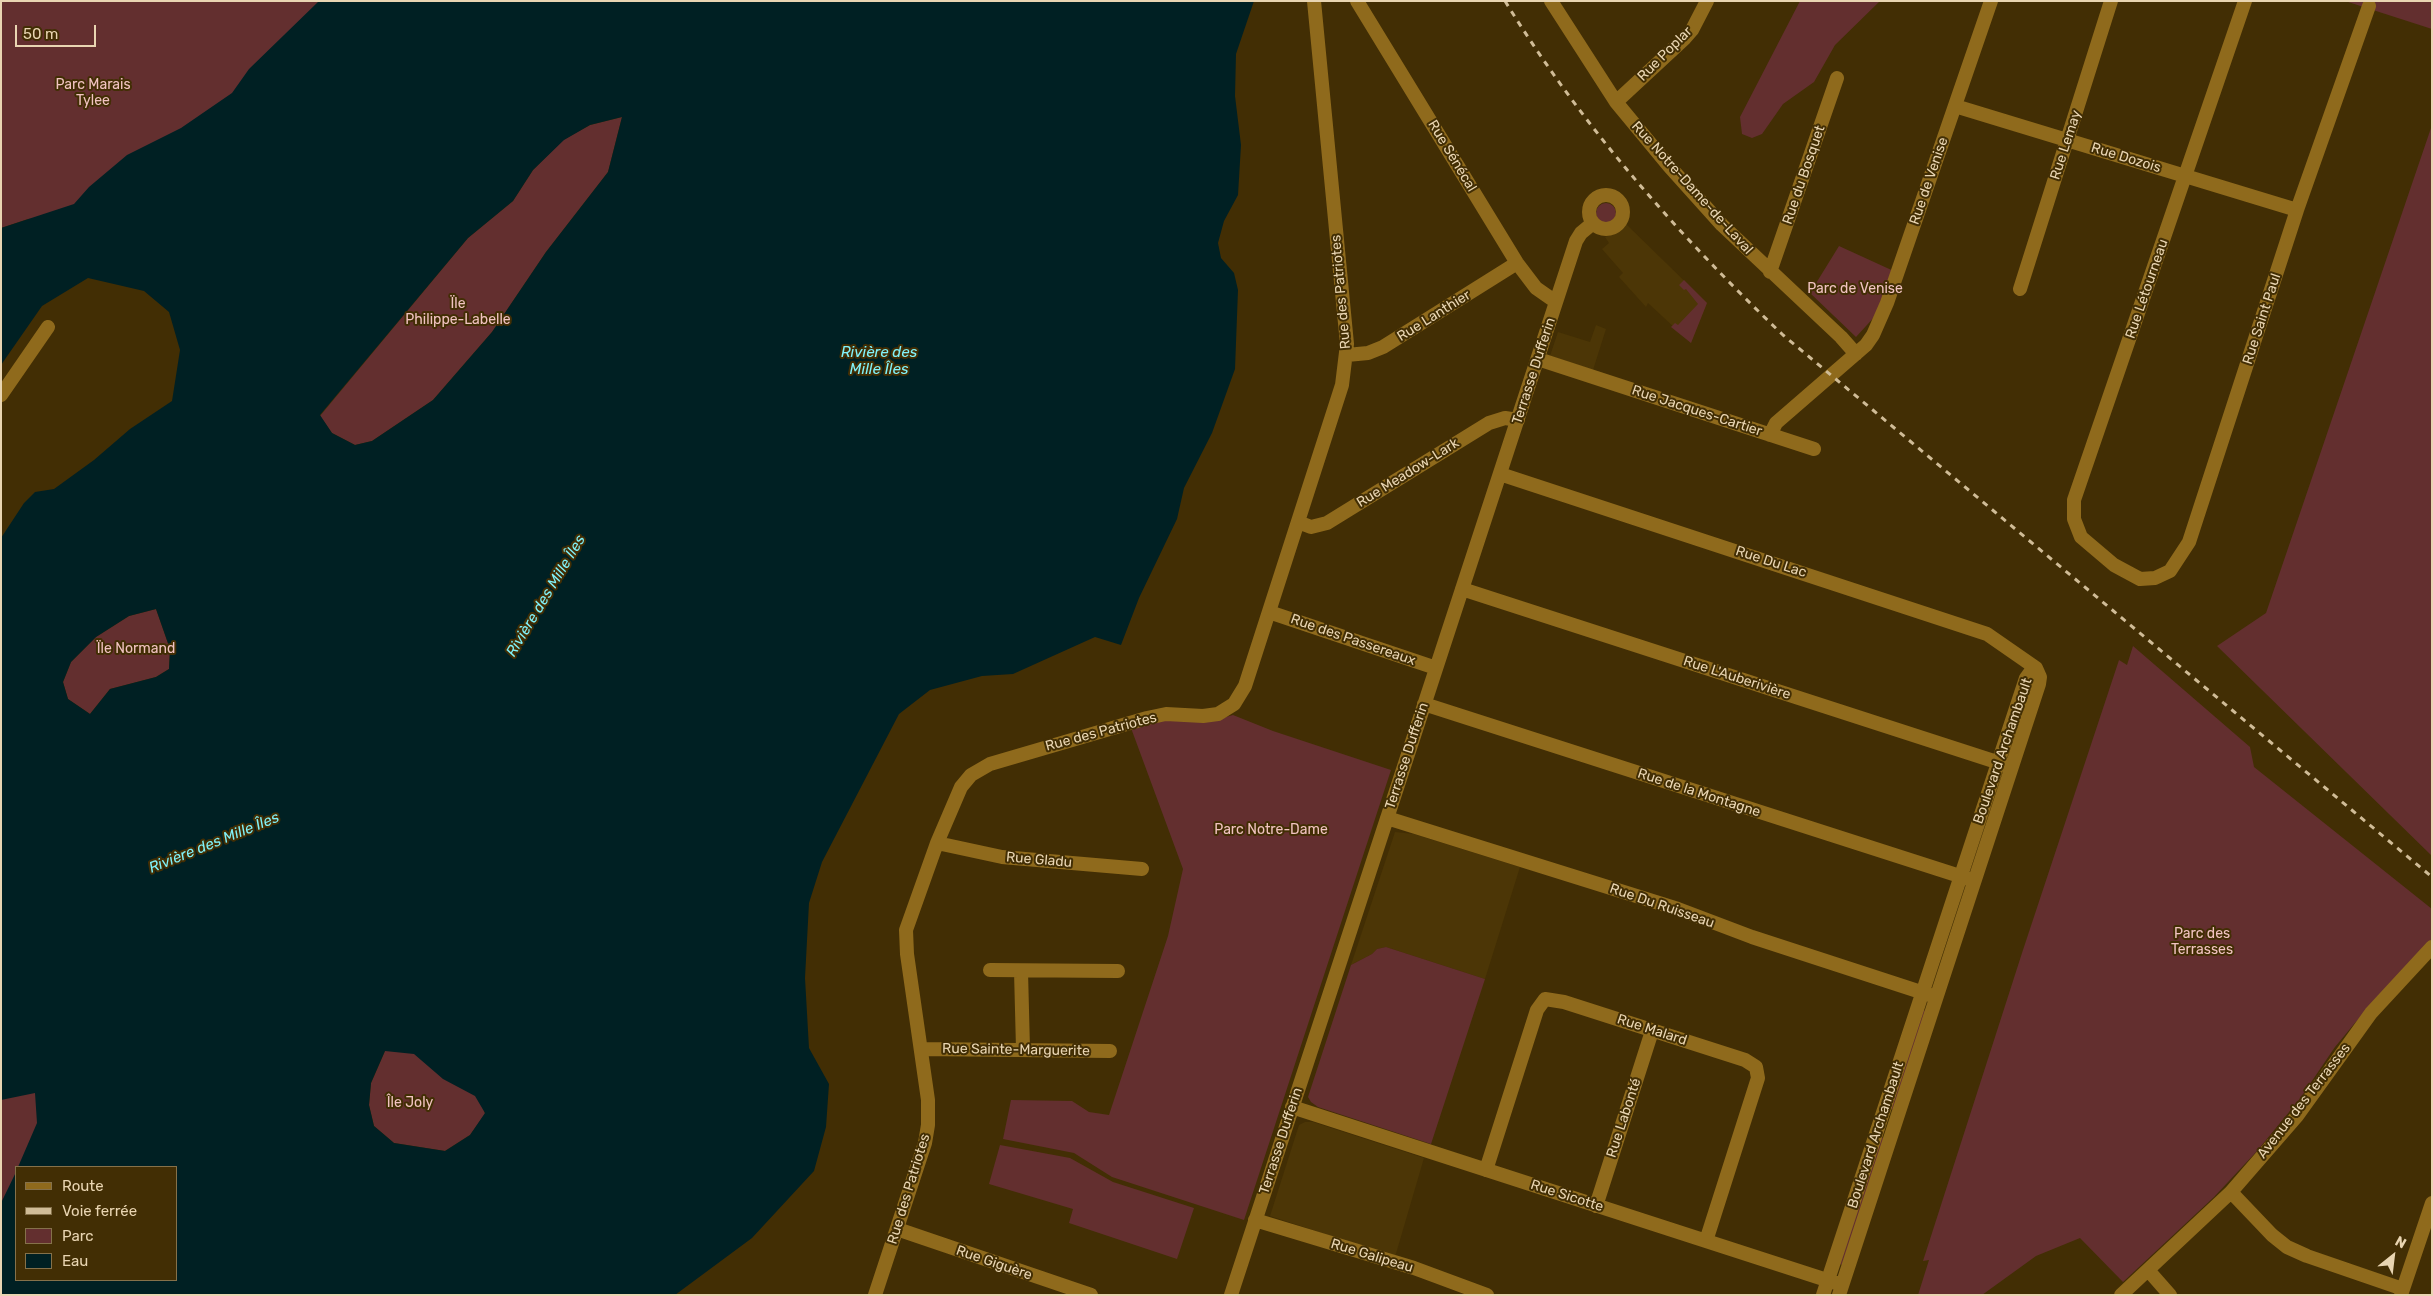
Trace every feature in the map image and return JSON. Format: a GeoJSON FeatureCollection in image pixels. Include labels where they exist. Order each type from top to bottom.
{"type":"FeatureCollection","features":[{"type":"Feature","properties":{"kind":"street","name":"Rue des Patriotes"},"geometry":{"type":"LineString","coordinates":[[875,1295],[928,1128],[929,1108],[905,931],[937,844],[961,787],[971,775],[990,764],[1147,718],[1166,714],[1203,716],[1224,711],[1234,704],[1243,691],[1342,385],[1347,355],[1314,1]]}},
{"type":"Feature","properties":{"kind":"street","name":"Rue Sénécal"},"geometry":{"type":"LineString","coordinates":[[1357,1],[1517,263],[1536,288],[1556,302]]}},
{"type":"Feature","properties":{"kind":"street","name":"Rue Notre-Dame-de-Laval"},"geometry":{"type":"LineString","coordinates":[[1551,1],[1616,102],[1722,225],[1841,337],[1856,354]]}},
{"type":"Feature","properties":{"kind":"street","name":"Rue Poplar"},"geometry":{"type":"LineString","coordinates":[[1616,102],[1685,38],[1692,30],[1707,1]]}},
{"type":"Feature","properties":{"kind":"street","name":"Rue de Venise"},"geometry":{"type":"LineString","coordinates":[[1856,354],[1873,335],[1887,303],[1991,1]]}},
{"type":"Feature","properties":{"kind":"street","name":"Rue Lemay"},"geometry":{"type":"LineString","coordinates":[[2020,289],[2112,1]]}},
{"type":"Feature","properties":{"kind":"street","name":"Rue Létourneau"},"geometry":{"type":"LineString","coordinates":[[2114,565],[2081,537],[2074,519],[2074,500],[2245,1]]}},
{"type":"Feature","properties":{"kind":"street","name":"Rue Saint Paul"},"geometry":{"type":"LineString","coordinates":[[2114,565],[2140,579],[2155,578],[2170,572],[2189,542],[2297,210],[2369,6]]}},
{"type":"Feature","properties":{"kind":"street","name":"Rue du Bosquet"},"geometry":{"type":"LineString","coordinates":[[1770,272],[1837,78]]}},
{"type":"Feature","properties":{"kind":"street","name":"Rue Dozois"},"geometry":{"type":"LineString","coordinates":[[1955,106],[2297,210]]}},
{"type":"Feature","properties":{"kind":"street","name":"Terrasse Dufferin"},"geometry":{"type":"LineString","coordinates":[[1231,1295],[1556,302],[1578,238],[1593,223]]}},
{"type":"Feature","properties":{"kind":"street","name":"Rue Lanthier"},"geometry":{"type":"LineString","coordinates":[[1347,355],[1368,353],[1383,348],[1517,263]]}},
{"type":"Feature","properties":{"kind":"street"},"geometry":{"type":"LineString","coordinates":[[1,395],[48,327]]}},
{"type":"Feature","properties":{"kind":"street","name":"Rue Jacques-Cartier"},"geometry":{"type":"LineString","coordinates":[[1538,359],[1770,435],[1779,421],[1856,354]]}},
{"type":"Feature","properties":{"kind":"street","name":"Rue Meadow-Lark"},"geometry":{"type":"LineString","coordinates":[[1298,522],[1311,526],[1327,523],[1489,423],[1505,418],[1518,420]]}},
{"type":"Feature","properties":{"kind":"street"},"geometry":{"type":"LineString","coordinates":[[1770,435],[1814,449]]}},
{"type":"Feature","properties":{"kind":"street","name":"Rue Du Lac"},"geometry":{"type":"LineString","coordinates":[[1500,474],[1987,634],[2034,667]]}},
{"type":"Feature","properties":{"kind":"street","name":"Rue L'Auberivière"},"geometry":{"type":"LineString","coordinates":[[1462,589],[2012,766]]}},
{"type":"Feature","properties":{"kind":"street","name":"Rue des Passereaux"},"geometry":{"type":"LineString","coordinates":[[1269,612],[1436,668]]}},
{"type":"Feature","properties":{"kind":"street","name":"Boulevard Archambault"},"geometry":{"type":"LineString","coordinates":[[1823,1295],[2026,678],[2034,667],[2039,674],[2039,684],[1840,1290]]}},
{"type":"Feature","properties":{"kind":"street","name":"Rue de la Montagne"},"geometry":{"type":"LineString","coordinates":[[1424,704],[1974,881]]}},
{"type":"Feature","properties":{"kind":"street","name":"Rue Du Ruisseau"},"geometry":{"type":"LineString","coordinates":[[1387,818],[1678,909],[1752,937],[1936,997]]}},
{"type":"Feature","properties":{"kind":"street","name":"Rue Gladu"},"geometry":{"type":"LineString","coordinates":[[937,844],[1002,857],[1142,869]]}},
{"type":"Feature","properties":{"kind":"street","name":"Avenue des Terrasses"},"geometry":{"type":"LineString","coordinates":[[2126,1293],[2231,1192],[2291,1123],[2371,1014],[2432,947]]}},
{"type":"Feature","properties":{"kind":"street"},"geometry":{"type":"LineString","coordinates":[[990,970],[1118,972]]}},
{"type":"Feature","properties":{"kind":"street"},"geometry":{"type":"LineString","coordinates":[[1021,971],[1023,1049]]}},
{"type":"Feature","properties":{"kind":"street","name":"Rue Malard"},"geometry":{"type":"LineString","coordinates":[[1486,1170],[1535,1015],[1543,1001],[1548,998],[1745,1060],[1753,1064],[1758,1072],[1758,1078],[1706,1241]]}},
{"type":"Feature","properties":{"kind":"street","name":"Rue Labonté"},"geometry":{"type":"LineString","coordinates":[[1596,1206],[1652,1031]]}},
{"type":"Feature","properties":{"kind":"street","name":"Rue Sainte-Marguerite"},"geometry":{"type":"LineString","coordinates":[[922,1049],[1110,1051]]}},
{"type":"Feature","properties":{"kind":"street","name":"Rue Sicotte"},"geometry":{"type":"LineString","coordinates":[[1292,1107],[1828,1280],[1840,1290]]}},
{"type":"Feature","properties":{"kind":"street"},"geometry":{"type":"LineString","coordinates":[[1880,1120],[1894,1125]]}},
{"type":"Feature","properties":{"kind":"street"},"geometry":{"type":"LineString","coordinates":[[2231,1192],[2272,1235],[2287,1247],[2402,1292],[2432,1203]]}},
{"type":"Feature","properties":{"kind":"street","name":"Rue Galipeau"},"geometry":{"type":"LineString","coordinates":[[1256,1220],[1414,1268],[1487,1295]]}},
{"type":"Feature","properties":{"kind":"street","name":"Rue Giguère"},"geometry":{"type":"LineString","coordinates":[[897,1229],[1091,1295]]}},
{"type":"Feature","properties":{"kind":"street"},"geometry":{"type":"LineString","coordinates":[[2148,1270],[2170,1295]]}},
{"type":"Feature","properties":{"kind":"shaded area"},"geometry":{"type":"Polygon","coordinates":[[[1626,224],[1707,303],[1691,343],[1648,303],[1646,307],[1619,277],[1623,273],[1602,249],[1609,243],[1605,237],[1617,233],[1626,224]]]}},
{"type":"Feature","properties":{"kind":"shaded area"},"geometry":{"type":"Polygon","coordinates":[[[1596,325],[1606,329],[1593,370],[1550,356],[1558,332],[1590,342],[1596,325]]]}},
{"type":"Feature","properties":{"kind":"shaded area"},"geometry":{"type":"Polygon","coordinates":[[[1395,832],[1414,834],[1520,867],[1485,979],[1386,947],[1377,949],[1372,954],[1351,965],[1395,832]]]}},
{"type":"Feature","properties":{"kind":"shaded area"},"geometry":{"type":"Polygon","coordinates":[[[1305,1122],[1313,1122],[1424,1158],[1395,1257],[1270,1216],[1299,1125],[1305,1122]]]}},
{"type":"Feature","properties":{"kind":"green space","name":"Parc Marais Tylee"},"geometry":{"type":"Polygon","coordinates":[[[1,1],[348,1],[80,215],[28,219],[1,228],[1,1]]]}},
{"type":"Feature","properties":{"kind":"green space"},"geometry":{"type":"Polygon","coordinates":[[[1800,1],[1880,1],[1835,45],[1814,82],[1783,104],[1762,134],[1752,138],[1742,134],[1740,117],[1800,1]]]}},
{"type":"Feature","properties":{"kind":"green space"},"geometry":{"type":"Polygon","coordinates":[[[2345,1],[2432,1],[2432,29],[2345,1]]]}},
{"type":"Feature","properties":{"kind":"green space","name":"Ïle Philippe-Labelle"},"geometry":{"type":"Polygon","coordinates":[[[622,117],[608,172],[546,252],[492,332],[433,400],[372,441],[355,445],[332,433],[320,416],[468,238],[513,201],[533,170],[563,140],[590,125],[622,117]]]}},
{"type":"Feature","properties":{"kind":"green space"},"geometry":{"type":"Polygon","coordinates":[[[2432,125],[2432,856],[2217,646],[2266,613],[2432,125]]]}},
{"type":"Feature","properties":{"kind":"green space"},"geometry":{"type":"Polygon","coordinates":[[[1606,203],[1613,206],[1616,213],[1613,220],[1606,223],[1599,220],[1596,213],[1599,206],[1606,203]]]}},
{"type":"Feature","properties":{"kind":"green space","name":"Parc de Venise"},"geometry":{"type":"Polygon","coordinates":[[[1839,246],[1898,273],[1887,303],[1856,337],[1810,293],[1839,246]]]}},
{"type":"Feature","properties":{"kind":"green space"},"geometry":{"type":"Polygon","coordinates":[[[1684,280],[1707,303],[1691,343],[1671,327],[1675,323],[1678,325],[1698,304],[1686,289],[1684,290],[1679,285],[1684,280]]]}},
{"type":"Feature","properties":{"kind":"green space","name":"Ïle Normand"},"geometry":{"type":"Polygon","coordinates":[[[156,609],[170,649],[169,669],[156,677],[110,689],[90,714],[68,699],[63,682],[71,662],[96,637],[129,616],[156,609]]]}},
{"type":"Feature","properties":{"kind":"green space","name":"Parc des Terrasses"},"geometry":{"type":"Polygon","coordinates":[[[2133,646],[2250,747],[2254,767],[2432,909],[2432,940],[2354,1024],[2335,1047],[2299,1100],[2257,1151],[2214,1197],[2123,1282],[2080,1238],[2036,1256],[1982,1295],[1918,1295],[1929,1260],[1923,1261],[2119,660],[2127,665],[2133,646]]]}},
{"type":"Feature","properties":{"kind":"green space","name":"Parc Notre-Dame"},"geometry":{"type":"Polygon","coordinates":[[[1233,715],[1273,731],[1391,770],[1244,1220],[1112,1177],[1074,1153],[1003,1139],[1011,1100],[1072,1101],[1089,1112],[1109,1115],[1168,936],[1183,869],[1131,728],[1161,721],[1219,719],[1233,715]]]}},
{"type":"Feature","properties":{"kind":"green space"},"geometry":{"type":"Polygon","coordinates":[[[1386,947],[1485,979],[1431,1144],[1318,1107],[1308,1097],[1351,965],[1372,954],[1377,949],[1386,947]]]}},
{"type":"Feature","properties":{"kind":"green space"},"geometry":{"type":"Polygon","coordinates":[[[1923,1010],[1926,1011],[1894,1110],[1890,1108],[1923,1010]]]}},
{"type":"Feature","properties":{"kind":"green space","name":"Île Joly"},"geometry":{"type":"Polygon","coordinates":[[[458,1011],[485,1114],[470,1135],[445,1151],[394,1143],[374,1126],[369,1105],[371,1083],[385,1051],[458,1011]]]}},
{"type":"Feature","properties":{"kind":"green space"},"geometry":{"type":"Polygon","coordinates":[[[46,1073],[39,1166],[15,1166],[15,1213],[1,1232],[1,1081],[46,1073]]]}},
{"type":"Feature","properties":{"kind":"green space"},"geometry":{"type":"Polygon","coordinates":[[[1881,1137],[1885,1139],[1843,1265],[1839,1264],[1881,1137]]]}},
{"type":"Feature","properties":{"kind":"green space"},"geometry":{"type":"Polygon","coordinates":[[[1000,1145],[1070,1158],[1113,1182],[1194,1208],[1177,1259],[1069,1223],[1073,1209],[989,1184],[1000,1145]]]}},
{"type":"Feature","properties":{"kind":"water","name":"Rivière des Mille Îles"},"geometry":{"type":"Polygon","coordinates":[[[319,1],[1254,1],[1236,54],[1235,96],[1241,145],[1238,195],[1224,221],[1218,243],[1221,258],[1234,273],[1238,290],[1235,369],[1212,433],[1184,488],[1177,519],[1139,598],[1121,645],[1095,637],[1013,674],[982,676],[930,690],[899,714],[822,862],[809,903],[805,978],[809,1048],[829,1084],[826,1127],[814,1171],[752,1238],[675,1295],[1,1295],[1,1203],[15,1174],[15,1281],[178,1281],[178,1166],[18,1166],[37,1123],[35,1093],[1,1100],[1,538],[24,503],[35,492],[54,489],[94,460],[130,429],[172,401],[180,350],[169,312],[144,291],[88,278],[42,306],[1,365],[1,228],[74,204],[89,187],[127,155],[181,128],[232,93],[249,69],[319,1]],[[622,117],[590,125],[564,140],[533,170],[513,201],[468,238],[320,415],[332,433],[355,445],[372,441],[433,400],[492,332],[546,252],[608,172],[622,117]],[[156,609],[129,616],[96,637],[71,662],[63,682],[68,699],[90,714],[110,689],[156,677],[169,669],[170,649],[156,609]],[[385,1051],[371,1083],[369,1105],[374,1126],[394,1143],[445,1151],[470,1135],[485,1113],[475,1096],[443,1079],[414,1054],[385,1051]]]}},
{"type":"Feature","properties":{"kind":"railway"},"geometry":{"type":"LineString","coordinates":[[1505,1],[1566,92],[1633,177],[1706,258],[1783,335],[2432,877]]}}]}
